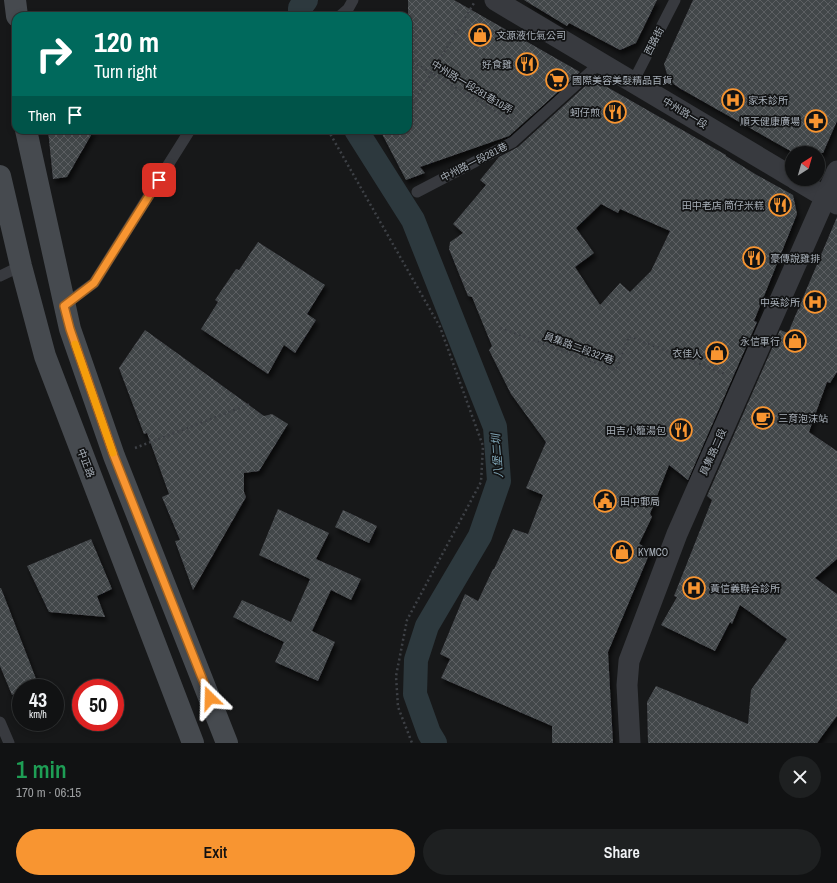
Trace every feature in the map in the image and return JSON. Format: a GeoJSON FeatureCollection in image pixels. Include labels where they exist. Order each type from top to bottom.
{"type":"FeatureCollection","features":[{"type":"Feature","properties":{"kind":"main road"},"geometry":{"type":"LineString","coordinates":[[15,0],[16,12]]}},
{"type":"Feature","properties":{"kind":"main road"},"geometry":{"type":"LineString","coordinates":[[27,134],[70,329],[114,456],[227,743]]}},
{"type":"Feature","properties":{"kind":"main road","name":"中正路"},"geometry":{"type":"LineString","coordinates":[[0,176],[21,266],[45,356],[193,743]]}},
{"type":"Feature","properties":{"kind":"street","name":"中州路一段"},"geometry":{"type":"LineString","coordinates":[[495,0],[600,64],[633,82],[785,173]]}},
{"type":"Feature","properties":{"kind":"street","name":"員集路二段"},"geometry":{"type":"LineString","coordinates":[[630,743],[627,685],[629,661],[677,534],[744,381],[831,200],[837,171]]}},
{"type":"Feature","properties":{"kind":"street"},"geometry":{"type":"LineString","coordinates":[[807,186],[831,200]]}},
{"type":"Feature","properties":{"kind":"lane"},"geometry":{"type":"LineString","coordinates":[[345,12],[354,0]]}},
{"type":"Feature","properties":{"kind":"lane","name":"西路街"},"geometry":{"type":"LineString","coordinates":[[633,82],[676,0]]}},
{"type":"Feature","properties":{"kind":"lane","name":"中州路一段281巷"},"geometry":{"type":"LineString","coordinates":[[416,192],[513,142],[600,64]]}},
{"type":"Feature","properties":{"kind":"lane"},"geometry":{"type":"LineString","coordinates":[[64,306],[94,283],[187,134]]}},
{"type":"Feature","properties":{"kind":"lane"},"geometry":{"type":"LineString","coordinates":[[0,276],[21,266]]}},
{"type":"Feature","properties":{"kind":"lane"},"geometry":{"type":"LineString","coordinates":[[0,722],[9,743]]}},
{"type":"Feature","properties":{"kind":"path"},"geometry":{"type":"LineString","coordinates":[[412,106],[475,0]]}},
{"type":"Feature","properties":{"kind":"path","name":"中州路一段281巷10弄"},"geometry":{"type":"LineString","coordinates":[[412,61],[527,129]]}},
{"type":"Feature","properties":{"kind":"path"},"geometry":{"type":"LineString","coordinates":[[330,134],[440,327],[483,446],[481,482],[407,620],[396,676],[398,707],[412,743]]}},
{"type":"Feature","properties":{"kind":"path","name":"員集路二段327巷"},"geometry":{"type":"LineString","coordinates":[[500,328],[616,370],[629,336],[744,381]]}},
{"type":"Feature","properties":{"kind":"path"},"geometry":{"type":"LineString","coordinates":[[114,456],[250,404]]}},
{"type":"Feature","properties":{"kind":"building"},"geometry":{"type":"Polygon","coordinates":[[[408,0],[454,0],[580,72],[509,136],[420,167],[425,173],[406,180],[382,134],[412,134],[412,12],[408,12],[408,0]]]}},
{"type":"Feature","properties":{"kind":"building"},"geometry":{"type":"Polygon","coordinates":[[[524,0],[657,0],[636,43],[620,50],[569,23],[567,26],[524,0]]]}},
{"type":"Feature","properties":{"kind":"building"},"geometry":{"type":"Polygon","coordinates":[[[693,0],[837,0],[837,121],[825,148],[825,146],[785,146],[785,148],[669,81],[664,64],[693,0]]]}},
{"type":"Feature","properties":{"kind":"building"},"geometry":{"type":"Polygon","coordinates":[[[593,79],[793,195],[797,214],[754,321],[757,322],[688,480],[669,465],[650,514],[652,517],[639,544],[651,550],[608,652],[613,743],[552,743],[552,726],[441,678],[450,659],[440,654],[465,594],[478,601],[513,529],[528,534],[543,495],[526,488],[546,442],[511,394],[489,350],[492,346],[472,297],[468,296],[449,249],[450,242],[463,233],[453,224],[486,185],[480,180],[499,157],[518,147],[593,79]],[[601,204],[576,228],[594,253],[575,267],[600,305],[620,283],[630,292],[651,271],[670,231],[620,209],[618,213],[601,204]]]}},
{"type":"Feature","properties":{"kind":"building"},"geometry":{"type":"Polygon","coordinates":[[[48,134],[92,134],[67,177],[53,179],[48,134]]]}},
{"type":"Feature","properties":{"kind":"building"},"geometry":{"type":"Polygon","coordinates":[[[837,217],[837,372],[830,383],[827,382],[809,432],[837,451],[837,559],[815,578],[837,594],[837,716],[817,743],[648,743],[647,702],[656,686],[748,724],[751,690],[787,639],[740,605],[732,624],[730,622],[715,651],[661,625],[677,597],[674,596],[712,500],[707,496],[780,330],[788,333],[837,217]]]}},
{"type":"Feature","properties":{"kind":"building"},"geometry":{"type":"Polygon","coordinates":[[[258,242],[325,285],[307,314],[316,320],[295,353],[284,345],[268,374],[201,329],[218,302],[215,300],[236,269],[239,270],[258,242]]]}},
{"type":"Feature","properties":{"kind":"building"},"geometry":{"type":"Polygon","coordinates":[[[145,330],[264,416],[272,414],[288,424],[259,471],[244,473],[244,492],[246,497],[193,590],[175,541],[180,540],[162,497],[169,494],[147,433],[144,434],[119,368],[145,330]]]}},
{"type":"Feature","properties":{"kind":"building"},"geometry":{"type":"Polygon","coordinates":[[[278,509],[329,533],[316,559],[361,579],[351,600],[331,590],[312,631],[335,642],[318,681],[275,662],[284,642],[233,617],[242,600],[291,622],[310,579],[259,555],[278,509]]]}},
{"type":"Feature","properties":{"kind":"building"},"geometry":{"type":"Polygon","coordinates":[[[343,510],[377,526],[369,543],[335,527],[343,510]]]}},
{"type":"Feature","properties":{"kind":"building"},"geometry":{"type":"Polygon","coordinates":[[[91,539],[112,589],[97,596],[105,617],[49,612],[27,566],[91,539]]]}},
{"type":"Feature","properties":{"kind":"building"},"geometry":{"type":"Polygon","coordinates":[[[1,588],[36,679],[12,679],[12,695],[0,666],[1,588]]]}},
{"type":"Feature","properties":{"kind":"waterway","name":"八堡二圳"},"geometry":{"type":"LineString","coordinates":[[300,12],[300,8],[306,0]]}},
{"type":"Feature","properties":{"kind":"waterway","name":"八堡二圳"},"geometry":{"type":"LineString","coordinates":[[359,134],[413,220],[495,427],[499,481],[480,536],[427,626],[416,660],[415,694],[429,733],[435,743]]}},
{"type":"Feature","properties":{"kind":"slow traffic"},"geometry":{"type":"LineString","coordinates":[[75,344],[113,453]]}},
{"type":"Feature","properties":{"kind":"place","name":"文源液化氣公司"},"geometry":{"type":"Point","coordinates":[480,35]}},
{"type":"Feature","properties":{"kind":"place","name":"好食雞"},"geometry":{"type":"Point","coordinates":[527,64]}},
{"type":"Feature","properties":{"kind":"place","name":"國際美容美髮精品百貨"},"geometry":{"type":"Point","coordinates":[557,80]}},
{"type":"Feature","properties":{"kind":"place","name":"家禾診所"},"geometry":{"type":"Point","coordinates":[733,100]}},
{"type":"Feature","properties":{"kind":"place","name":"蚵仔煎"},"geometry":{"type":"Point","coordinates":[615,112]}},
{"type":"Feature","properties":{"kind":"place","name":"順天健康廣場"},"geometry":{"type":"Point","coordinates":[816,121]}},
{"type":"Feature","properties":{"kind":"place","name":"田中老店 筒仔米糕"},"geometry":{"type":"Point","coordinates":[780,205]}},
{"type":"Feature","properties":{"kind":"place","name":"豪傳說雞排"},"geometry":{"type":"Point","coordinates":[754,258]}},
{"type":"Feature","properties":{"kind":"place","name":"中英診所"},"geometry":{"type":"Point","coordinates":[815,302]}},
{"type":"Feature","properties":{"kind":"place","name":"永信車行"},"geometry":{"type":"Point","coordinates":[795,341]}},
{"type":"Feature","properties":{"kind":"place","name":"衣佳人"},"geometry":{"type":"Point","coordinates":[717,353]}},
{"type":"Feature","properties":{"kind":"place","name":"三育泡沫站"},"geometry":{"type":"Point","coordinates":[763,418]}},
{"type":"Feature","properties":{"kind":"place","name":"田吉小籠湯包"},"geometry":{"type":"Point","coordinates":[681,430]}},
{"type":"Feature","properties":{"kind":"place","name":"田中郵局"},"geometry":{"type":"Point","coordinates":[605,501]}},
{"type":"Feature","properties":{"kind":"place","name":"KYMCO"},"geometry":{"type":"Point","coordinates":[622,552]}},
{"type":"Feature","properties":{"kind":"place","name":"黃信義聯合診所"},"geometry":{"type":"Point","coordinates":[694,588]}},
{"type":"Feature","properties":{"kind":"route"},"geometry":{"type":"LineString","coordinates":[[159,180],[94,283],[64,306],[70,329],[114,456],[210,698]]}}]}
